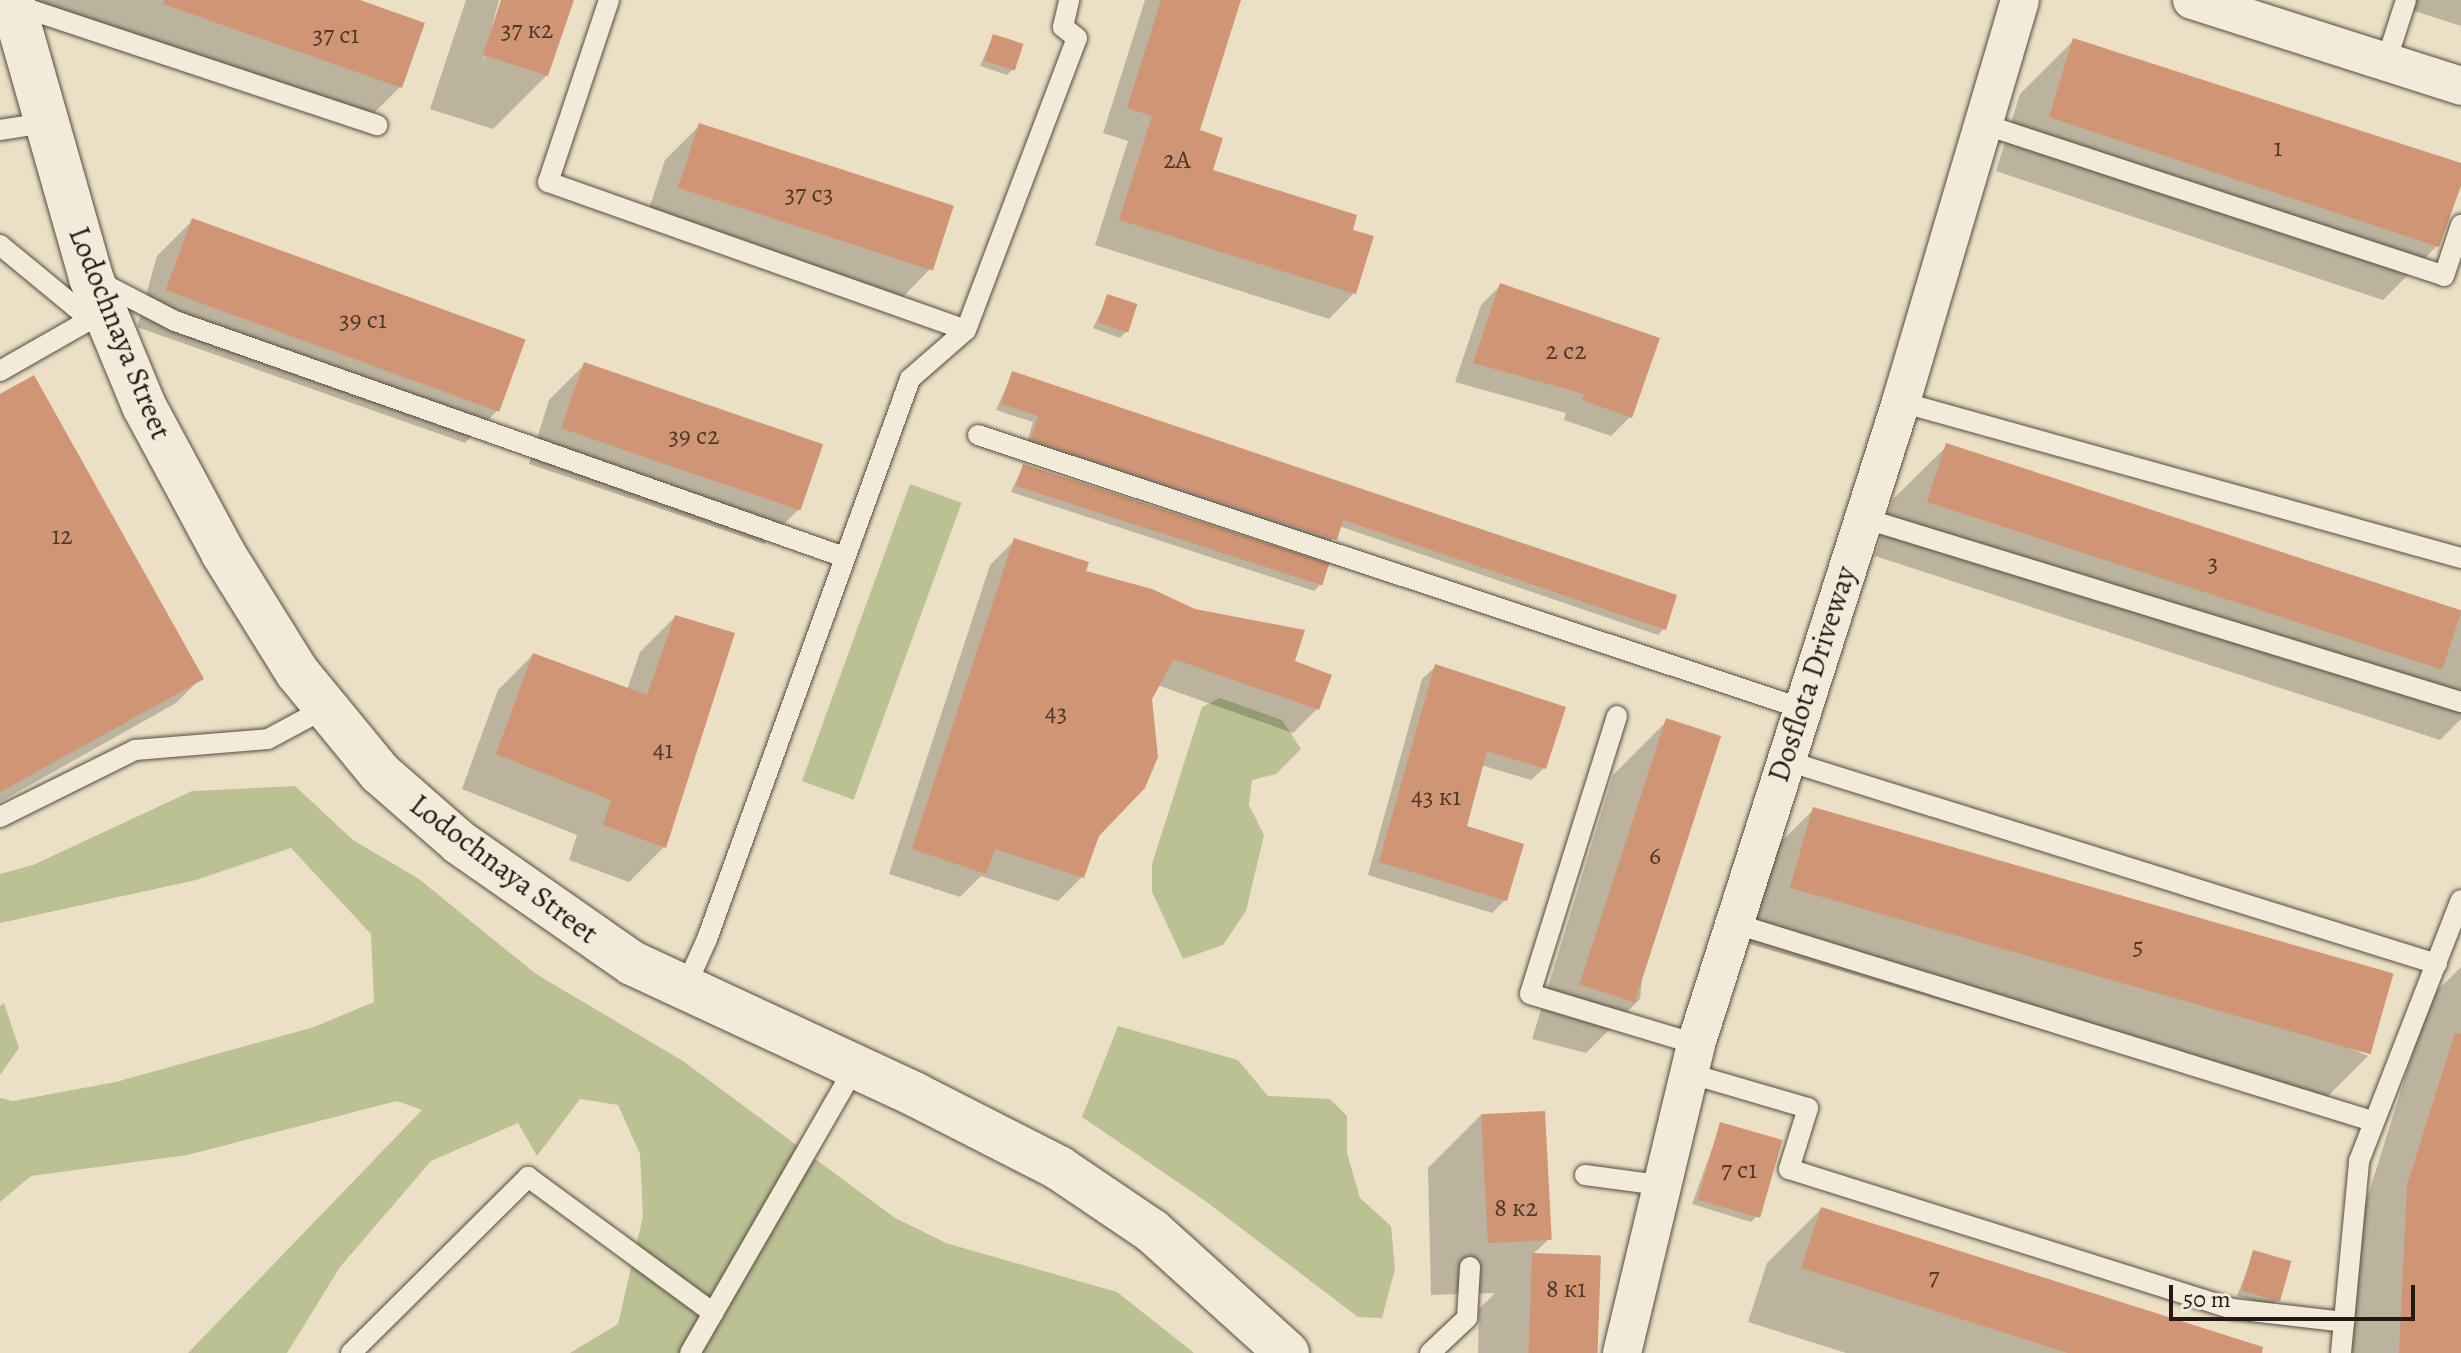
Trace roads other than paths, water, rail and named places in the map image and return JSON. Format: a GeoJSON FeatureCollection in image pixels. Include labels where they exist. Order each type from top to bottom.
{"type":"FeatureCollection","features":[{"type":"Feature","properties":{"kind":"street","name":"Dosflota Driveway"},"geometry":{"type":"LineString","coordinates":[[1622,1353],[1692,1059],[1800,708],[1901,402],[2020,0]]}},
{"type":"Feature","properties":{"kind":"street"},"geometry":{"type":"LineString","coordinates":[[2192,0],[2461,86]]}},
{"type":"Feature","properties":{"kind":"street","name":"Lodochnaya Street"},"geometry":{"type":"LineString","coordinates":[[12,2],[100,312],[144,406],[223,553],[324,709],[380,773],[460,843],[632,963],[684,990],[855,1067],[1059,1168],[1152,1231],[1287,1353]]}},
{"type":"Feature","properties":{"kind":"lane"},"geometry":{"type":"LineString","coordinates":[[609,0],[548,182],[966,330]]}},
{"type":"Feature","properties":{"kind":"lane"},"geometry":{"type":"LineString","coordinates":[[684,990],[707,939],[910,379],[966,330],[1077,38],[1063,27],[1069,0]]}},
{"type":"Feature","properties":{"kind":"lane"},"geometry":{"type":"LineString","coordinates":[[2386,62],[2406,0]]}},
{"type":"Feature","properties":{"kind":"lane"},"geometry":{"type":"LineString","coordinates":[[12,2],[377,125]]}},
{"type":"Feature","properties":{"kind":"lane"},"geometry":{"type":"LineString","coordinates":[[0,130],[45,123]]}},
{"type":"Feature","properties":{"kind":"lane"},"geometry":{"type":"LineString","coordinates":[[1983,124],[2444,276],[2461,225]]}},
{"type":"Feature","properties":{"kind":"lane"},"geometry":{"type":"LineString","coordinates":[[0,245],[100,312],[175,321],[844,557]]}},
{"type":"Feature","properties":{"kind":"lane"},"geometry":{"type":"LineString","coordinates":[[0,371],[100,312]]}},
{"type":"Feature","properties":{"kind":"lane"},"geometry":{"type":"LineString","coordinates":[[1901,402],[2461,558]]}},
{"type":"Feature","properties":{"kind":"lane"},"geometry":{"type":"LineString","coordinates":[[978,435],[1800,708]]}},
{"type":"Feature","properties":{"kind":"lane"},"geometry":{"type":"LineString","coordinates":[[1863,518],[2461,702]]}},
{"type":"Feature","properties":{"kind":"lane"},"geometry":{"type":"LineString","coordinates":[[0,817],[135,750],[268,739],[324,709]]}},
{"type":"Feature","properties":{"kind":"lane"},"geometry":{"type":"LineString","coordinates":[[1617,716],[1530,994],[1808,1108],[1789,1169],[2234,1309],[2344,1322]]}},
{"type":"Feature","properties":{"kind":"lane"},"geometry":{"type":"LineString","coordinates":[[1784,760],[2437,964]]}},
{"type":"Feature","properties":{"kind":"lane"},"geometry":{"type":"LineString","coordinates":[[2341,1353],[2359,1161],[2372,1121],[2460,908]]}},
{"type":"Feature","properties":{"kind":"lane"},"geometry":{"type":"LineString","coordinates":[[1733,923],[2372,1121]]}},
{"type":"Feature","properties":{"kind":"lane"},"geometry":{"type":"LineString","coordinates":[[690,1353],[855,1067]]}},
{"type":"Feature","properties":{"kind":"lane"},"geometry":{"type":"LineString","coordinates":[[1585,1175],[1660,1185]]}},
{"type":"Feature","properties":{"kind":"lane"},"geometry":{"type":"LineString","coordinates":[[351,1353],[528,1177],[713,1313]]}},
{"type":"Feature","properties":{"kind":"lane"},"geometry":{"type":"LineString","coordinates":[[1430,1353],[1467,1318],[1470,1267]]}}]}
